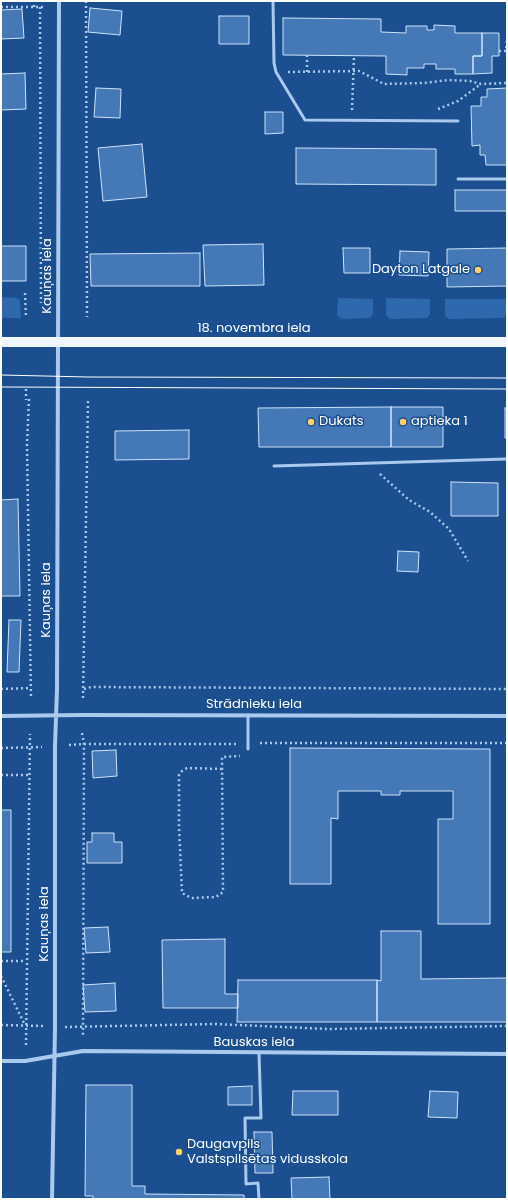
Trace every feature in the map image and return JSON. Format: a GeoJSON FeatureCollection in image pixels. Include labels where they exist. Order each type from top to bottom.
{"type":"FeatureCollection","features":[{"type":"Feature","properties":{"kind":"main road","name":"18. novembra iela"},"geometry":{"type":"LineString","coordinates":[[1,342],[507,342]]}},
{"type":"Feature","properties":{"kind":"street","name":"Kauņas iela"},"geometry":{"type":"LineString","coordinates":[[52,1199],[55,1027],[55,746],[59,342],[60,1]]}},
{"type":"Feature","properties":{"kind":"street","name":"Strādnieku iela"},"geometry":{"type":"LineString","coordinates":[[1,716],[507,716]]}},
{"type":"Feature","properties":{"kind":"street","name":"Bauskas iela"},"geometry":{"type":"LineString","coordinates":[[1,1061],[25,1061],[83,1051],[507,1054]]}},
{"type":"Feature","properties":{"kind":"lane"},"geometry":{"type":"LineString","coordinates":[[273,1],[274,63],[276,72],[305,120],[458,121]]}},
{"type":"Feature","properties":{"kind":"lane"},"geometry":{"type":"LineString","coordinates":[[458,179],[507,179]]}},
{"type":"Feature","properties":{"kind":"lane"},"geometry":{"type":"LineString","coordinates":[[274,466],[507,459]]}},
{"type":"Feature","properties":{"kind":"lane"},"geometry":{"type":"LineString","coordinates":[[248,715],[248,749]]}},
{"type":"Feature","properties":{"kind":"lane"},"geometry":{"type":"LineString","coordinates":[[259,1053],[261,1118],[245,1118],[246,1184],[258,1183],[259,1199]]}},
{"type":"Feature","properties":{"kind":"path"},"geometry":{"type":"LineString","coordinates":[[34,1],[34,8]]}},
{"type":"Feature","properties":{"kind":"path"},"geometry":{"type":"LineString","coordinates":[[86,1],[87,317]]}},
{"type":"Feature","properties":{"kind":"path"},"geometry":{"type":"LineString","coordinates":[[40,7],[41,303]]}},
{"type":"Feature","properties":{"kind":"path"},"geometry":{"type":"LineString","coordinates":[[1,8],[45,7]]}},
{"type":"Feature","properties":{"kind":"path"},"geometry":{"type":"LineString","coordinates":[[499,50],[506,51],[507,38]]}},
{"type":"Feature","properties":{"kind":"path"},"geometry":{"type":"LineString","coordinates":[[307,56],[307,72]]}},
{"type":"Feature","properties":{"kind":"path"},"geometry":{"type":"LineString","coordinates":[[351,120],[354,56]]}},
{"type":"Feature","properties":{"kind":"path"},"geometry":{"type":"LineString","coordinates":[[276,72],[360,71],[384,84],[424,83],[448,80],[470,81],[481,84],[507,83]]}},
{"type":"Feature","properties":{"kind":"path"},"geometry":{"type":"LineString","coordinates":[[436,110],[458,101],[481,84]]}},
{"type":"Feature","properties":{"kind":"path"},"geometry":{"type":"LineString","coordinates":[[25,293],[26,318]]}},
{"type":"Feature","properties":{"kind":"path"},"geometry":{"type":"LineString","coordinates":[[26,389],[28,400],[27,445],[31,699]]}},
{"type":"Feature","properties":{"kind":"path"},"geometry":{"type":"LineString","coordinates":[[82,698],[84,690],[88,400]]}},
{"type":"Feature","properties":{"kind":"path"},"geometry":{"type":"LineString","coordinates":[[371,463],[386,480],[409,500],[430,512],[449,529],[468,561]]}},
{"type":"Feature","properties":{"kind":"path"},"geometry":{"type":"LineString","coordinates":[[84,690],[91,687],[507,689]]}},
{"type":"Feature","properties":{"kind":"path"},"geometry":{"type":"LineString","coordinates":[[1,689],[31,688]]}},
{"type":"Feature","properties":{"kind":"path"},"geometry":{"type":"LineString","coordinates":[[82,733],[84,744],[83,1036]]}},
{"type":"Feature","properties":{"kind":"path"},"geometry":{"type":"LineString","coordinates":[[26,1045],[25,1025],[30,734]]}},
{"type":"Feature","properties":{"kind":"path"},"geometry":{"type":"LineString","coordinates":[[69,745],[507,743]]}},
{"type":"Feature","properties":{"kind":"path"},"geometry":{"type":"LineString","coordinates":[[1,748],[42,747]]}},
{"type":"Feature","properties":{"kind":"path"},"geometry":{"type":"LineString","coordinates":[[222,769],[187,768],[179,775],[179,826],[182,893],[191,898],[216,897],[223,892],[222,757],[242,756]]}},
{"type":"Feature","properties":{"kind":"path"},"geometry":{"type":"LineString","coordinates":[[1,775],[29,775]]}},
{"type":"Feature","properties":{"kind":"path"},"geometry":{"type":"LineString","coordinates":[[1,961],[26,961]]}},
{"type":"Feature","properties":{"kind":"path"},"geometry":{"type":"LineString","coordinates":[[1,976],[25,1025]]}},
{"type":"Feature","properties":{"kind":"path"},"geometry":{"type":"LineString","coordinates":[[1,1025],[82,1027],[215,1024],[329,1029],[507,1026]]}},
{"type":"Feature","properties":{"kind":"shaded area"},"geometry":{"type":"Polygon","coordinates":[[[1,297],[17,298],[20,300],[21,318],[1,318],[1,297]]]}},
{"type":"Feature","properties":{"kind":"shaded area"},"geometry":{"type":"Polygon","coordinates":[[[338,298],[373,299],[373,314],[370,318],[342,319],[337,315],[338,298]]]}},
{"type":"Feature","properties":{"kind":"shaded area"},"geometry":{"type":"Polygon","coordinates":[[[386,298],[430,299],[430,314],[427,318],[390,319],[386,315],[386,298]]]}},
{"type":"Feature","properties":{"kind":"shaded area"},"geometry":{"type":"Polygon","coordinates":[[[445,299],[506,299],[506,316],[503,318],[449,319],[445,316],[445,299]]]}},
{"type":"Feature","properties":{"kind":"building"},"geometry":{"type":"Polygon","coordinates":[[[90,8],[122,11],[120,35],[88,32],[90,8]]]}},
{"type":"Feature","properties":{"kind":"building"},"geometry":{"type":"Polygon","coordinates":[[[22,9],[24,38],[1,39],[1,10],[22,9]]]}},
{"type":"Feature","properties":{"kind":"building"},"geometry":{"type":"Polygon","coordinates":[[[219,16],[249,16],[249,44],[219,44],[219,16]]]}},
{"type":"Feature","properties":{"kind":"building"},"geometry":{"type":"Polygon","coordinates":[[[283,18],[381,19],[381,32],[406,33],[406,26],[427,26],[427,30],[434,30],[434,25],[455,26],[455,33],[482,33],[482,56],[473,56],[473,74],[455,74],[455,69],[436,69],[436,64],[424,64],[424,68],[407,68],[407,75],[386,74],[386,56],[283,55],[283,18]]]}},
{"type":"Feature","properties":{"kind":"building"},"geometry":{"type":"Polygon","coordinates":[[[482,33],[499,33],[499,56],[492,56],[492,73],[473,74],[473,56],[482,56],[482,33]]]}},
{"type":"Feature","properties":{"kind":"building"},"geometry":{"type":"Polygon","coordinates":[[[25,73],[26,109],[1,110],[1,74],[25,73]]]}},
{"type":"Feature","properties":{"kind":"building"},"geometry":{"type":"Polygon","coordinates":[[[96,88],[121,89],[120,118],[94,117],[96,88]]]}},
{"type":"Feature","properties":{"kind":"building"},"geometry":{"type":"Polygon","coordinates":[[[507,88],[507,165],[486,165],[485,155],[480,155],[480,145],[472,146],[471,106],[481,106],[481,97],[487,97],[487,89],[507,88]]]}},
{"type":"Feature","properties":{"kind":"building"},"geometry":{"type":"Polygon","coordinates":[[[265,112],[283,112],[283,133],[265,134],[265,112]]]}},
{"type":"Feature","properties":{"kind":"building"},"geometry":{"type":"Polygon","coordinates":[[[142,144],[147,197],[103,201],[98,148],[142,144]]]}},
{"type":"Feature","properties":{"kind":"building"},"geometry":{"type":"Polygon","coordinates":[[[296,148],[436,149],[436,185],[296,184],[296,148]]]}},
{"type":"Feature","properties":{"kind":"building"},"geometry":{"type":"Polygon","coordinates":[[[455,190],[507,190],[507,211],[455,211],[455,190]]]}},
{"type":"Feature","properties":{"kind":"building"},"geometry":{"type":"Polygon","coordinates":[[[263,244],[264,285],[205,286],[203,245],[263,244]]]}},
{"type":"Feature","properties":{"kind":"building"},"geometry":{"type":"Polygon","coordinates":[[[1,246],[26,246],[26,281],[1,281],[1,246]]]}},
{"type":"Feature","properties":{"kind":"building"},"geometry":{"type":"Polygon","coordinates":[[[343,248],[370,248],[370,273],[344,273],[343,248]]]}},
{"type":"Feature","properties":{"kind":"building"},"geometry":{"type":"Polygon","coordinates":[[[507,248],[507,286],[447,287],[447,249],[507,248]]]}},
{"type":"Feature","properties":{"kind":"building"},"geometry":{"type":"Polygon","coordinates":[[[400,251],[429,252],[428,276],[399,275],[400,251]]]}},
{"type":"Feature","properties":{"kind":"building"},"geometry":{"type":"Polygon","coordinates":[[[200,253],[200,286],[91,286],[90,254],[200,253]]]}},
{"type":"Feature","properties":{"kind":"building"},"geometry":{"type":"Polygon","coordinates":[[[391,407],[391,447],[259,447],[258,408],[391,407]]]}},
{"type":"Feature","properties":{"kind":"building"},"geometry":{"type":"Polygon","coordinates":[[[391,407],[443,407],[443,447],[391,447],[391,407]]]}},
{"type":"Feature","properties":{"kind":"building"},"geometry":{"type":"Polygon","coordinates":[[[505,408],[507,408],[507,438],[505,438],[505,408]]]}},
{"type":"Feature","properties":{"kind":"building"},"geometry":{"type":"Polygon","coordinates":[[[189,430],[189,459],[115,460],[115,431],[189,430]]]}},
{"type":"Feature","properties":{"kind":"building"},"geometry":{"type":"Polygon","coordinates":[[[451,482],[498,483],[498,516],[451,516],[451,482]]]}},
{"type":"Feature","properties":{"kind":"building"},"geometry":{"type":"Polygon","coordinates":[[[18,499],[20,596],[1,596],[1,500],[18,499]]]}},
{"type":"Feature","properties":{"kind":"building"},"geometry":{"type":"Polygon","coordinates":[[[398,551],[419,552],[418,572],[397,571],[398,551]]]}},
{"type":"Feature","properties":{"kind":"building"},"geometry":{"type":"Polygon","coordinates":[[[9,620],[21,620],[19,672],[7,672],[9,620]]]}},
{"type":"Feature","properties":{"kind":"building"},"geometry":{"type":"Polygon","coordinates":[[[290,748],[490,749],[490,924],[438,924],[438,819],[453,819],[453,791],[400,791],[400,795],[381,795],[381,791],[338,791],[338,819],[331,818],[331,884],[290,884],[290,748]]]}},
{"type":"Feature","properties":{"kind":"building"},"geometry":{"type":"Polygon","coordinates":[[[116,750],[117,776],[93,778],[92,751],[116,750]]]}},
{"type":"Feature","properties":{"kind":"building"},"geometry":{"type":"Polygon","coordinates":[[[1,810],[11,810],[11,952],[1,952],[1,810]]]}},
{"type":"Feature","properties":{"kind":"building"},"geometry":{"type":"Polygon","coordinates":[[[92,833],[114,833],[114,842],[122,842],[122,863],[87,863],[87,842],[92,842],[92,833]]]}},
{"type":"Feature","properties":{"kind":"building"},"geometry":{"type":"Polygon","coordinates":[[[108,927],[110,952],[86,953],[84,928],[108,927]]]}},
{"type":"Feature","properties":{"kind":"building"},"geometry":{"type":"Polygon","coordinates":[[[381,931],[421,931],[421,979],[507,978],[507,1022],[377,1022],[377,980],[381,981],[381,931]]]}},
{"type":"Feature","properties":{"kind":"building"},"geometry":{"type":"Polygon","coordinates":[[[225,939],[225,994],[238,994],[238,1008],[163,1008],[162,940],[225,939]]]}},
{"type":"Feature","properties":{"kind":"building"},"geometry":{"type":"Polygon","coordinates":[[[238,980],[377,980],[377,1022],[237,1022],[238,980]]]}},
{"type":"Feature","properties":{"kind":"building"},"geometry":{"type":"Polygon","coordinates":[[[115,983],[116,1011],[85,1012],[83,985],[115,983]]]}},
{"type":"Feature","properties":{"kind":"building"},"geometry":{"type":"Polygon","coordinates":[[[86,1085],[132,1085],[132,1186],[145,1186],[145,1194],[244,1195],[244,1199],[93,1199],[93,1196],[85,1196],[86,1085]]]}},
{"type":"Feature","properties":{"kind":"building"},"geometry":{"type":"Polygon","coordinates":[[[252,1086],[252,1105],[228,1105],[228,1087],[252,1086]]]}},
{"type":"Feature","properties":{"kind":"building"},"geometry":{"type":"Polygon","coordinates":[[[293,1091],[338,1091],[338,1115],[292,1115],[293,1091]]]}},
{"type":"Feature","properties":{"kind":"building"},"geometry":{"type":"Polygon","coordinates":[[[430,1091],[458,1092],[457,1118],[428,1117],[430,1091]]]}},
{"type":"Feature","properties":{"kind":"building"},"geometry":{"type":"Polygon","coordinates":[[[254,1132],[272,1132],[273,1173],[255,1173],[254,1132]]]}},
{"type":"Feature","properties":{"kind":"building"},"geometry":{"type":"Polygon","coordinates":[[[329,1177],[330,1199],[292,1199],[291,1178],[329,1177]]]}},
{"type":"Feature","properties":{"kind":"tram line"},"geometry":{"type":"LineString","coordinates":[[1,375],[88,377],[507,378]]}},
{"type":"Feature","properties":{"kind":"tram line"},"geometry":{"type":"LineString","coordinates":[[1,387],[507,389]]}},
{"type":"Feature","properties":{"kind":"place","name":"Dayton Latgale"},"geometry":{"type":"Point","coordinates":[478,270]}},
{"type":"Feature","properties":{"kind":"place","name":"Dukats"},"geometry":{"type":"Point","coordinates":[311,422]}},
{"type":"Feature","properties":{"kind":"place","name":"aptieka 1"},"geometry":{"type":"Point","coordinates":[403,422]}},
{"type":"Feature","properties":{"kind":"place","name":"Daugavpils Valstspilsētas vidusskola"},"geometry":{"type":"Point","coordinates":[179,1152]}}]}
